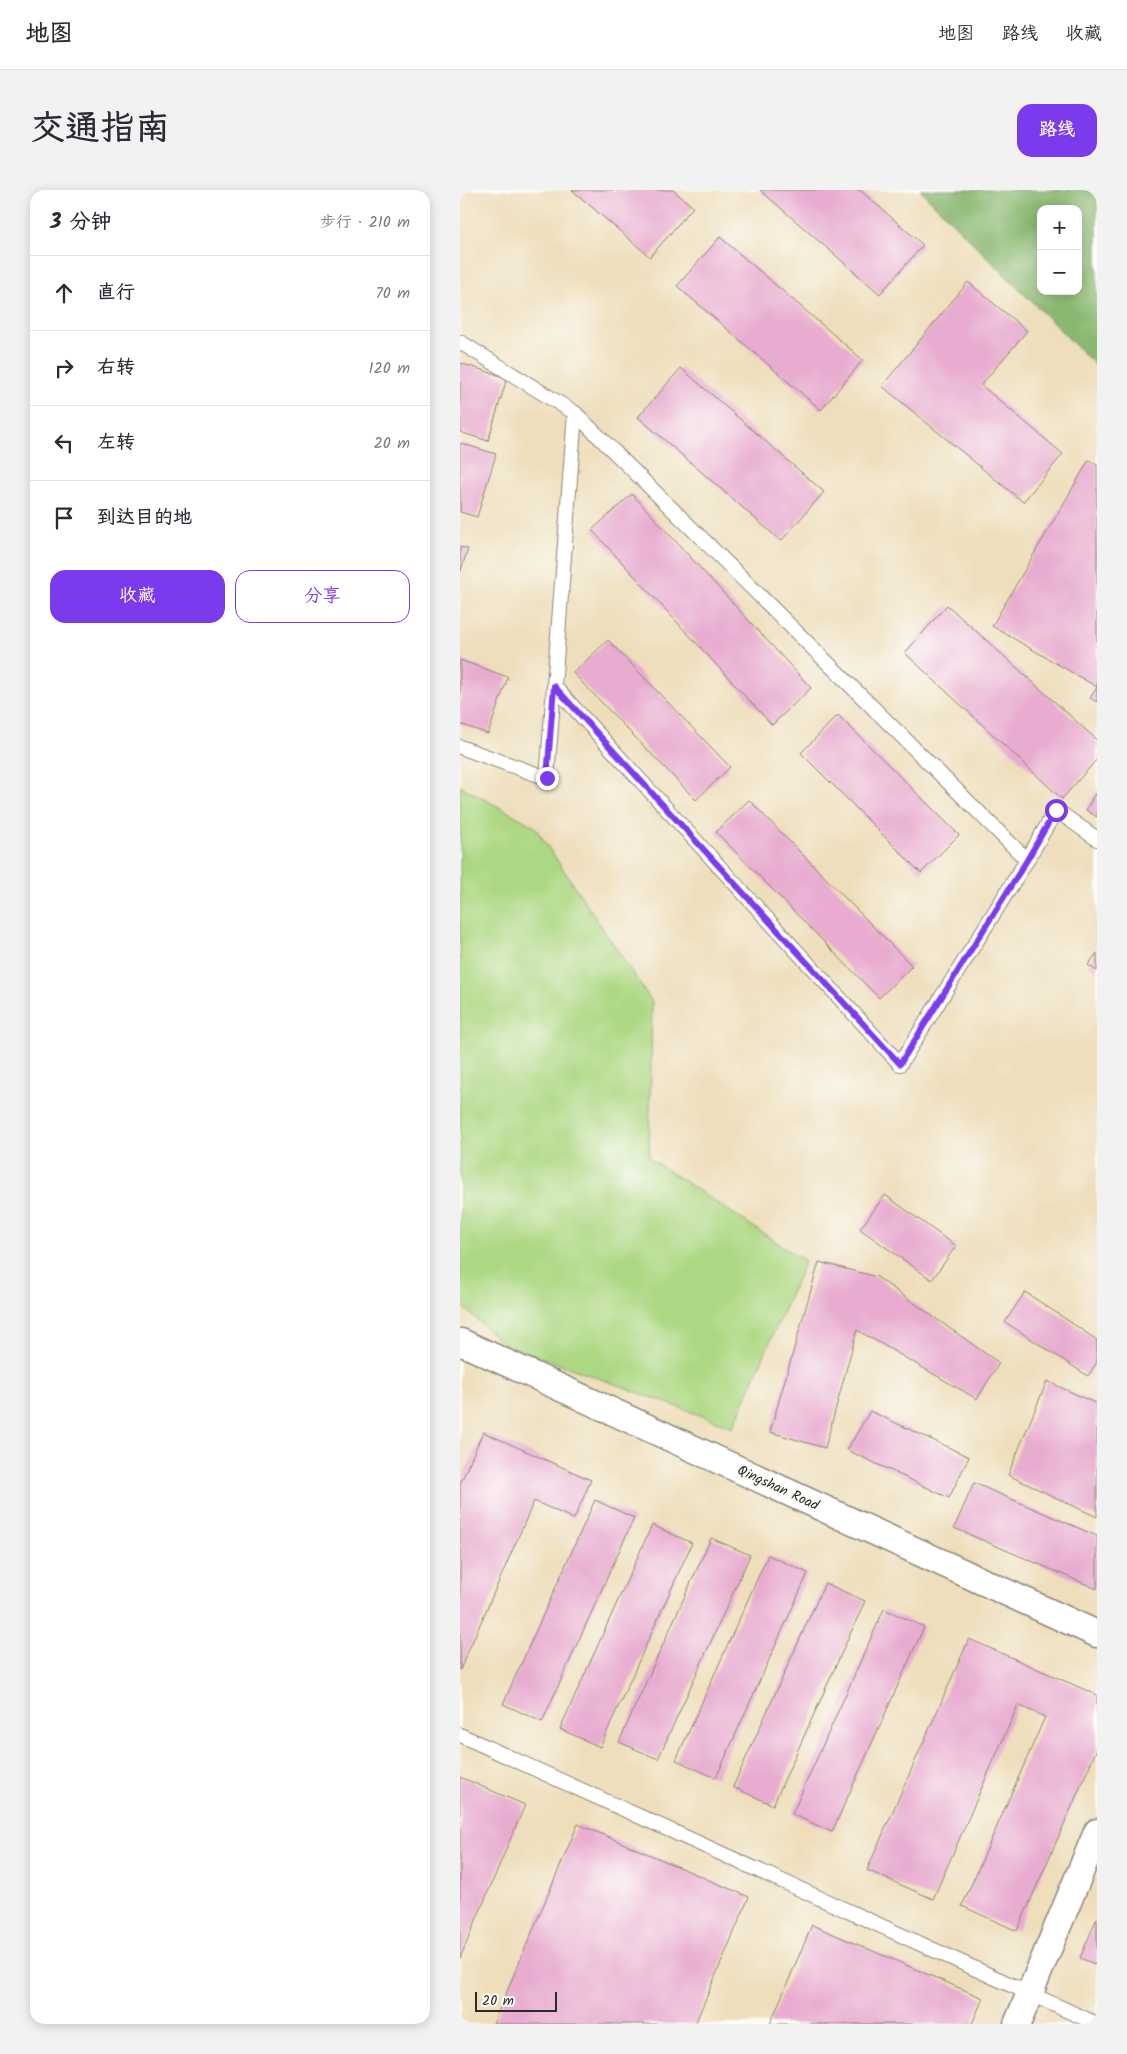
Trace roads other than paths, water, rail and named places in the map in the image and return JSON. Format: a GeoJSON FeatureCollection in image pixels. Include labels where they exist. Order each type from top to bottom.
{"type":"FeatureCollection","features":[{"type":"Feature","properties":{"kind":"street","name":"Qingshan Road"},"geometry":{"type":"LineString","coordinates":[[460,1344],[461,1342],[1097,1634]]}},
{"type":"Feature","properties":{"kind":"street"},"geometry":{"type":"LineString","coordinates":[[1017,2024],[1097,1832]]}},
{"type":"Feature","properties":{"kind":"lane"},"geometry":{"type":"LineString","coordinates":[[460,342],[575,413],[1027,860]]}},
{"type":"Feature","properties":{"kind":"lane"},"geometry":{"type":"LineString","coordinates":[[460,747],[547,778],[575,413]]}},
{"type":"Feature","properties":{"kind":"lane"},"geometry":{"type":"LineString","coordinates":[[554,686],[900,1064],[1056,810],[1097,840]]}},
{"type":"Feature","properties":{"kind":"lane"},"geometry":{"type":"LineString","coordinates":[[460,1735],[1097,2024]]}}]}
